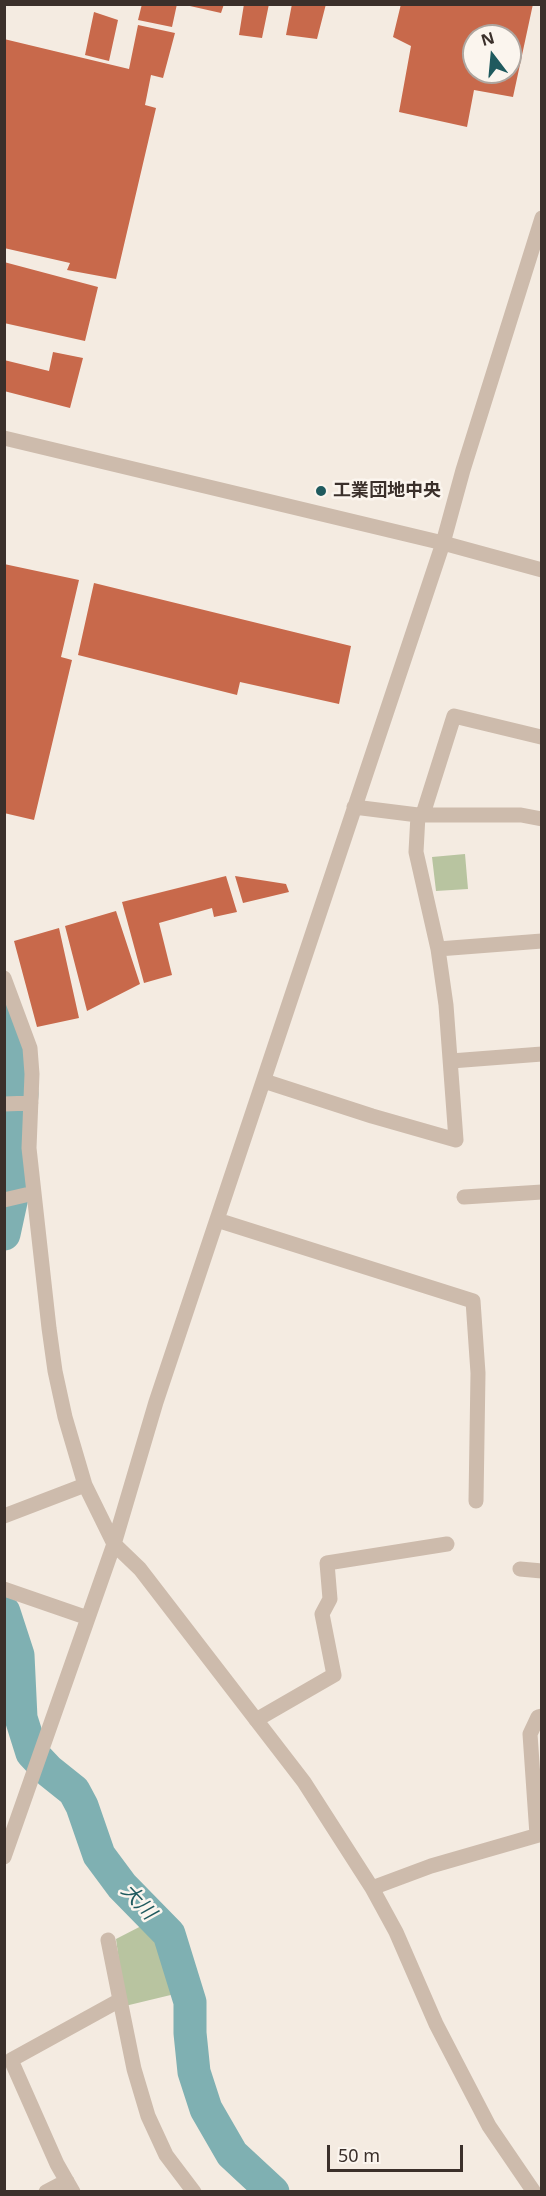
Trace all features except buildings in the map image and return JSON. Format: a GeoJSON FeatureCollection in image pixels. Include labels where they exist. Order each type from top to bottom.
{"type":"FeatureCollection","features":[{"type":"Feature","properties":{"kind":"street"},"geometry":{"type":"LineString","coordinates":[[4,1857],[114,1544],[156,1402],[443,543],[463,470],[542,218]]}},
{"type":"Feature","properties":{"kind":"street"},"geometry":{"type":"LineString","coordinates":[[4,438],[443,543],[542,570]]}},
{"type":"Feature","properties":{"kind":"street"},"geometry":{"type":"LineString","coordinates":[[264,1082],[456,1140],[446,1005],[438,949],[416,852],[421,814],[454,716],[541,737]]}},
{"type":"Feature","properties":{"kind":"street"},"geometry":{"type":"LineString","coordinates":[[354,807],[421,814],[521,815],[542,819]]}},
{"type":"Feature","properties":{"kind":"street"},"geometry":{"type":"LineString","coordinates":[[438,949],[542,941]]}},
{"type":"Feature","properties":{"kind":"street"},"geometry":{"type":"LineString","coordinates":[[4,978],[30,1048],[28,1194],[55,1371],[65,1417],[85,1485],[114,1544],[140,1569],[304,1782],[372,1888],[396,1932],[436,2024],[489,2126],[534,2192]]}},
{"type":"Feature","properties":{"kind":"street"},"geometry":{"type":"LineString","coordinates":[[451,1061],[542,1054]]}},
{"type":"Feature","properties":{"kind":"street"},"geometry":{"type":"LineString","coordinates":[[4,1104],[31,1103]]}},
{"type":"Feature","properties":{"kind":"street"},"geometry":{"type":"LineString","coordinates":[[464,1197],[542,1192]]}},
{"type":"Feature","properties":{"kind":"street"},"geometry":{"type":"LineString","coordinates":[[4,1200],[28,1194]]}},
{"type":"Feature","properties":{"kind":"street"},"geometry":{"type":"LineString","coordinates":[[217,1220],[473,1301],[478,1373],[476,1501]]}},
{"type":"Feature","properties":{"kind":"street"},"geometry":{"type":"LineString","coordinates":[[4,1516],[85,1485]]}},
{"type":"Feature","properties":{"kind":"street"},"geometry":{"type":"LineString","coordinates":[[256,1720],[334,1675],[322,1614],[330,1599],[327,1563],[447,1544]]}},
{"type":"Feature","properties":{"kind":"street"},"geometry":{"type":"LineString","coordinates":[[520,1569],[542,1571]]}},
{"type":"Feature","properties":{"kind":"street"},"geometry":{"type":"LineString","coordinates":[[4,1589],[88,1618]]}},
{"type":"Feature","properties":{"kind":"street"},"geometry":{"type":"LineString","coordinates":[[372,1888],[432,1866],[539,1834],[530,1734],[538,1717],[542,1716]]}},
{"type":"Feature","properties":{"kind":"street"},"geometry":{"type":"LineString","coordinates":[[108,1940],[134,2069],[148,2116],[166,2155],[194,2192]]}},
{"type":"Feature","properties":{"kind":"street"},"geometry":{"type":"LineString","coordinates":[[46,2192],[70,2186],[52,2154],[11,2060],[120,2000]]}},
{"type":"Feature","properties":{"kind":"green space"},"geometry":{"type":"Polygon","coordinates":[[[465,854],[468,889],[436,891],[432,857],[465,854]]]}},
{"type":"Feature","properties":{"kind":"green space"},"geometry":{"type":"Polygon","coordinates":[[[5,1626],[15,1656],[17,1678],[5,1681],[5,1626]]]}},
{"type":"Feature","properties":{"kind":"green space"},"geometry":{"type":"Polygon","coordinates":[[[149,1922],[159,1936],[179,1993],[125,2006],[116,1939],[149,1922]]]}},
{"type":"Feature","properties":{"kind":"waterway","name":"大川"},"geometry":{"type":"LineString","coordinates":[[4,1017],[20,1061],[22,1094],[14,1188],[4,1234]]}},
{"type":"Feature","properties":{"kind":"waterway","name":"大川"},"geometry":{"type":"LineString","coordinates":[[4,1612],[18,1655],[21,1718],[32,1753],[49,1771],[74,1791],[82,1806],[99,1855],[122,1886],[169,1934],[190,2002],[194,2072],[206,2109],[232,2154],[273,2192]]}},
{"type":"Feature","properties":{"kind":"place","name":"工業団地中央"},"geometry":{"type":"Point","coordinates":[321,491]}}]}
